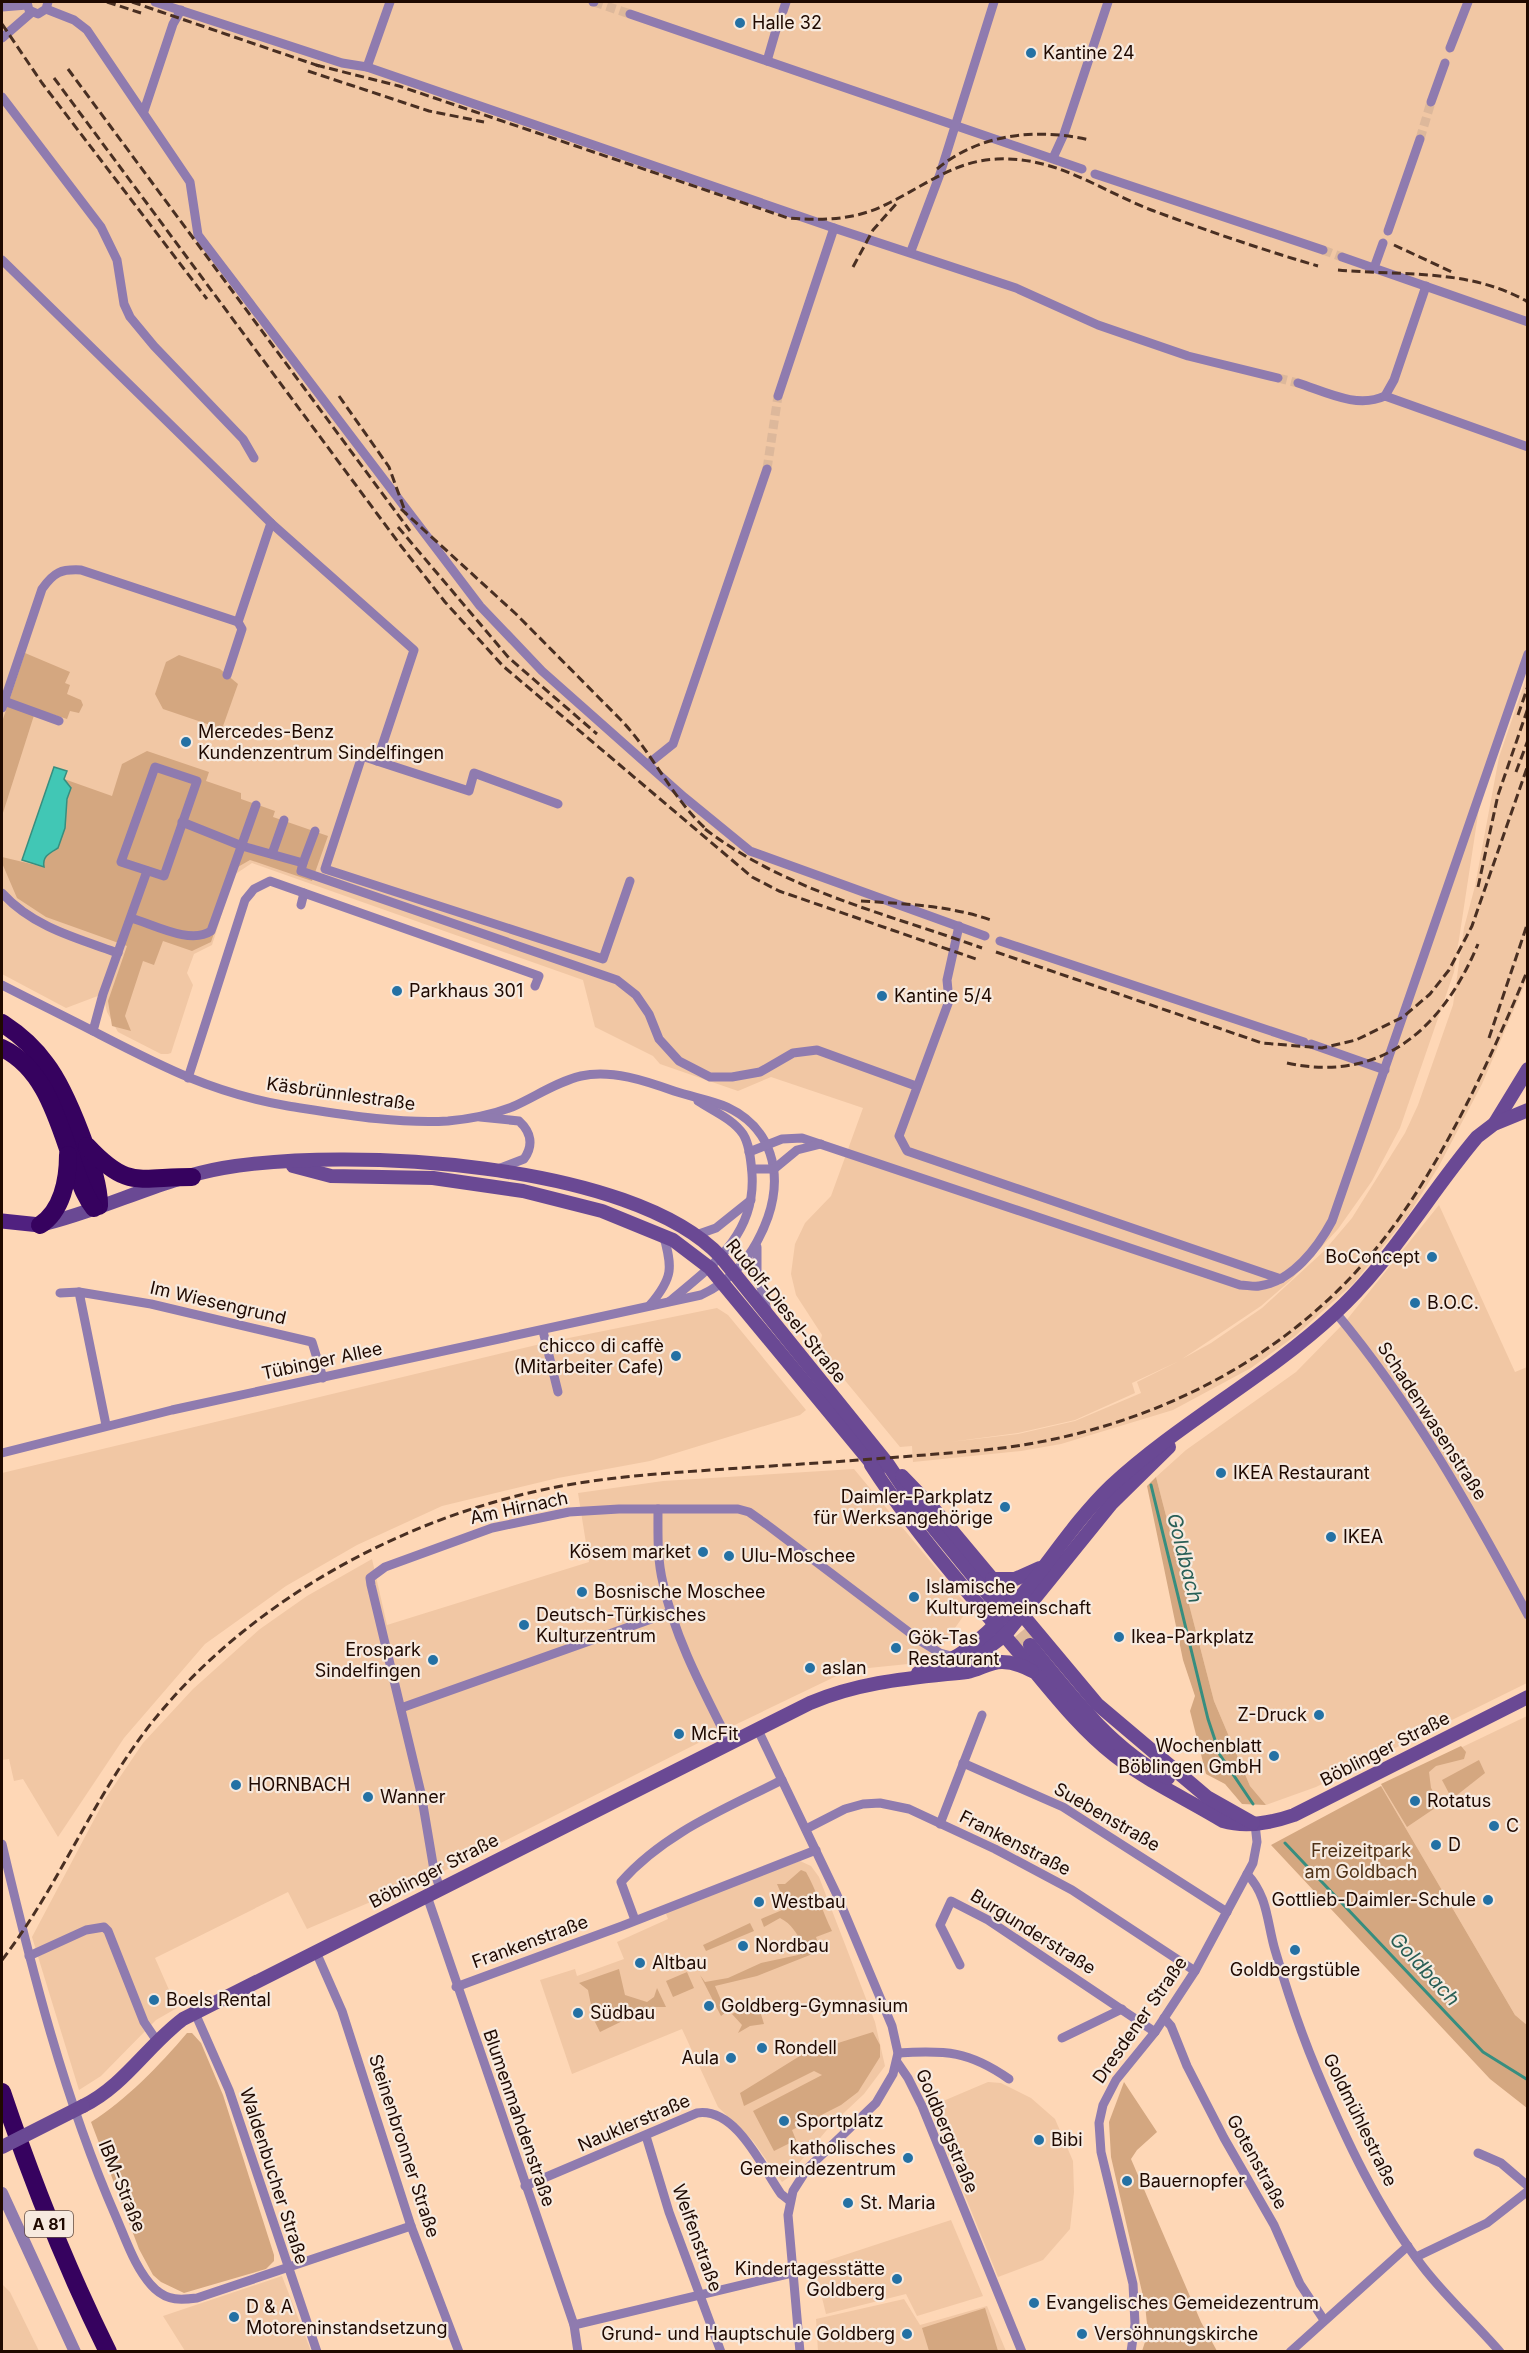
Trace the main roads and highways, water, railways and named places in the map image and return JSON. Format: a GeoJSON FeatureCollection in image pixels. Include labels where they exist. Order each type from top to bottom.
{"type":"FeatureCollection","features":[{"type":"Feature","properties":{"kind":"highway"},"geometry":{"type":"LineString","coordinates":[[2,1023],[29,1044],[47,1065],[75,1146],[85,1193],[97,1207]]}},
{"type":"Feature","properties":{"kind":"highway"},"geometry":{"type":"LineString","coordinates":[[2,1048],[24,1063],[38,1080],[75,1146],[124,1178],[141,1180],[192,1177]]}},
{"type":"Feature","properties":{"kind":"highway"},"geometry":{"type":"LineString","coordinates":[[40,1225],[52,1214],[63,1192],[75,1146]]}},
{"type":"Feature","properties":{"kind":"highway","name":"A 81"},"geometry":{"type":"LineString","coordinates":[[2,2092],[49,2222],[80,2295],[108,2352]]}},
{"type":"Feature","properties":{"kind":"highway","name":"A 81"},"geometry":{"type":"LineString","coordinates":[[2,2124],[46,2238],[98,2352]]}},
{"type":"Feature","properties":{"kind":"main road"},"geometry":{"type":"LineString","coordinates":[[1494,1124],[1527,1069]]}},
{"type":"Feature","properties":{"kind":"main road"},"geometry":{"type":"LineString","coordinates":[[1019,1610],[1047,1564],[1078,1523],[1110,1488],[1149,1451],[1276,1364],[1336,1313],[1392,1251],[1477,1137],[1494,1124],[1527,1110]]}},
{"type":"Feature","properties":{"kind":"main road","name":"Rudolf-Diesel-Straße"},"geometry":{"type":"LineString","coordinates":[[40,1225],[221,1168],[319,1159],[391,1160],[494,1170],[550,1181],[622,1201],[670,1221],[696,1235],[721,1257],[887,1463],[915,1505],[996,1604]]}},
{"type":"Feature","properties":{"kind":"main road","name":"Rudolf-Diesel-Straße"},"geometry":{"type":"LineString","coordinates":[[271,1163],[297,1166],[331,1176],[414,1176],[495,1186],[577,1203],[663,1234],[692,1252],[710,1268],[871,1465],[915,1505]]}},
{"type":"Feature","properties":{"kind":"main road"},"geometry":{"type":"LineString","coordinates":[[2,1221],[40,1225]]}},
{"type":"Feature","properties":{"kind":"main road"},"geometry":{"type":"LineString","coordinates":[[1019,1610],[1111,1504],[1188,1425]]}},
{"type":"Feature","properties":{"kind":"main road","name":"Rudolf-Diesel-Straße"},"geometry":{"type":"LineString","coordinates":[[887,1463],[933,1508],[1019,1610]]}},
{"type":"Feature","properties":{"kind":"main road"},"geometry":{"type":"LineString","coordinates":[[871,1465],[907,1517],[1000,1630]]}},
{"type":"Feature","properties":{"kind":"main road"},"geometry":{"type":"LineString","coordinates":[[992,1579],[1021,1578],[1047,1564]]}},
{"type":"Feature","properties":{"kind":"main road","name":"Böblinger Straße"},"geometry":{"type":"LineString","coordinates":[[954,1672],[1019,1610],[1032,1647],[1032,1671]]}},
{"type":"Feature","properties":{"kind":"main road","name":"Böblinger Straße"},"geometry":{"type":"LineString","coordinates":[[1000,1630],[1032,1647],[1207,1797]]}},
{"type":"Feature","properties":{"kind":"main road","name":"Böblinger Straße"},"geometry":{"type":"LineString","coordinates":[[911,1676],[955,1657],[1000,1630]]}},
{"type":"Feature","properties":{"kind":"main road","name":"Böblinger Straße"},"geometry":{"type":"LineString","coordinates":[[1032,1647],[1089,1715],[1155,1771],[1256,1824]]}},
{"type":"Feature","properties":{"kind":"main road","name":"Böblinger Straße"},"geometry":{"type":"LineString","coordinates":[[2,2147],[108,2092],[173,2026],[195,2013],[729,1742],[831,1694],[865,1684],[911,1676],[969,1672],[1002,1662],[1032,1671],[1106,1748],[1132,1768],[1223,1821],[1236,1825],[1256,1824],[1294,1815],[1527,1697]]}},
{"type":"Feature","properties":{"kind":"main road","name":"Böblinger Straße"},"geometry":{"type":"LineString","coordinates":[[1155,1771],[1165,1786]]}},
{"type":"Feature","properties":{"kind":"water"},"geometry":{"type":"Polygon","coordinates":[[[54,767],[67,771],[64,779],[71,788],[67,799],[65,828],[58,848],[45,857],[44,867],[22,860],[54,767]]]}},
{"type":"Feature","properties":{"kind":"waterway","name":"Goldbach"},"geometry":{"type":"LineString","coordinates":[[1151,1485],[1208,1719],[1220,1755],[1253,1804]]}},
{"type":"Feature","properties":{"kind":"waterway","name":"Goldbach"},"geometry":{"type":"LineString","coordinates":[[1285,1843],[1483,2052],[1528,2080]]}},
{"type":"Feature","properties":{"kind":"tunnel"},"geometry":{"type":"LineString","coordinates":[[594,2],[630,14]]}},
{"type":"Feature","properties":{"kind":"tunnel"},"geometry":{"type":"LineString","coordinates":[[1420,139],[1431,102]]}},
{"type":"Feature","properties":{"kind":"tunnel"},"geometry":{"type":"LineString","coordinates":[[1323,250],[1342,257]]}},
{"type":"Feature","properties":{"kind":"tunnel"},"geometry":{"type":"LineString","coordinates":[[1278,378],[1298,383]]}},
{"type":"Feature","properties":{"kind":"tunnel"},"geometry":{"type":"LineString","coordinates":[[767,469],[778,396]]}},
{"type":"Feature","properties":{"kind":"tunnel"},"geometry":{"type":"LineString","coordinates":[[1006,1617],[1030,1645]]}},
{"type":"Feature","properties":{"kind":"railway"},"geometry":{"type":"LineString","coordinates":[[107,2],[141,13]]}},
{"type":"Feature","properties":{"kind":"railway"},"geometry":{"type":"LineString","coordinates":[[132,2],[322,67]]}},
{"type":"Feature","properties":{"kind":"railway"},"geometry":{"type":"LineString","coordinates":[[2,24],[42,83],[207,299]]}},
{"type":"Feature","properties":{"kind":"railway"},"geometry":{"type":"LineString","coordinates":[[316,65],[399,86],[788,218],[827,219],[865,213],[967,164],[997,159],[1019,160],[1059,169],[1154,211],[1318,266]]}},
{"type":"Feature","properties":{"kind":"railway"},"geometry":{"type":"LineString","coordinates":[[68,69],[410,531]]}},
{"type":"Feature","properties":{"kind":"railway"},"geometry":{"type":"LineString","coordinates":[[308,71],[429,111],[484,122]]}},
{"type":"Feature","properties":{"kind":"railway"},"geometry":{"type":"LineString","coordinates":[[54,78],[401,546],[445,602],[503,666],[752,877],[779,891],[979,960]]}},
{"type":"Feature","properties":{"kind":"railway"},"geometry":{"type":"LineString","coordinates":[[937,169],[972,148],[1010,137],[1050,134],[1090,140]]}},
{"type":"Feature","properties":{"kind":"railway"},"geometry":{"type":"LineString","coordinates":[[853,267],[873,230],[896,204]]}},
{"type":"Feature","properties":{"kind":"railway"},"geometry":{"type":"LineString","coordinates":[[1394,245],[1452,272]]}},
{"type":"Feature","properties":{"kind":"railway"},"geometry":{"type":"LineString","coordinates":[[1338,270],[1459,279],[1506,291],[1528,302]]}},
{"type":"Feature","properties":{"kind":"railway"},"geometry":{"type":"LineString","coordinates":[[339,396],[389,467],[406,514]]}},
{"type":"Feature","properties":{"kind":"railway"},"geometry":{"type":"LineString","coordinates":[[401,509],[516,614],[620,719],[632,732],[682,803],[706,829]]}},
{"type":"Feature","properties":{"kind":"railway"},"geometry":{"type":"LineString","coordinates":[[398,527],[509,658],[597,734]]}},
{"type":"Feature","properties":{"kind":"railway"},"geometry":{"type":"LineString","coordinates":[[1518,715],[1528,686]]}},
{"type":"Feature","properties":{"kind":"railway"},"geometry":{"type":"LineString","coordinates":[[1478,887],[1498,795],[1528,708]]}},
{"type":"Feature","properties":{"kind":"railway"},"geometry":{"type":"LineString","coordinates":[[1516,772],[1528,740]]}},
{"type":"Feature","properties":{"kind":"railway"},"geometry":{"type":"LineString","coordinates":[[996,952],[1262,1043],[1322,1048],[1356,1040],[1403,1017],[1430,994],[1449,970],[1472,926],[1528,765]]}},
{"type":"Feature","properties":{"kind":"railway"},"geometry":{"type":"LineString","coordinates":[[705,829],[736,851],[803,885],[874,912],[982,948]]}},
{"type":"Feature","properties":{"kind":"railway"},"geometry":{"type":"LineString","coordinates":[[861,901],[942,908],[991,920]]}},
{"type":"Feature","properties":{"kind":"railway"},"geometry":{"type":"LineString","coordinates":[[1489,1038],[1528,922]]}},
{"type":"Feature","properties":{"kind":"railway"},"geometry":{"type":"LineString","coordinates":[[1287,1063],[1321,1067],[1353,1065],[1381,1056],[1406,1042],[1428,1023],[1447,1000],[1464,974],[1478,944]]}},
{"type":"Feature","properties":{"kind":"railway"},"geometry":{"type":"LineString","coordinates":[[2,1960],[44,1898],[99,1801],[163,1709],[200,1670],[240,1634],[284,1601],[379,1546],[430,1524],[481,1506],[533,1492],[584,1482],[985,1450],[1042,1441],[1099,1428],[1153,1409],[1205,1386],[1255,1357],[1302,1323],[1344,1284],[1383,1240],[1404,1211],[1464,1110],[1528,969]]}},
{"type":"Feature","properties":{"kind":"place","name":"Halle 32"},"geometry":{"type":"Point","coordinates":[740,23]}},
{"type":"Feature","properties":{"kind":"place","name":"Kantine 24"},"geometry":{"type":"Point","coordinates":[1031,53]}},
{"type":"Feature","properties":{"kind":"place","name":"Mercedes-Benz Kundenzentrum Sindelfingen"},"geometry":{"type":"Point","coordinates":[186,742]}},
{"type":"Feature","properties":{"kind":"place","name":"Parkhaus 301"},"geometry":{"type":"Point","coordinates":[397,991]}},
{"type":"Feature","properties":{"kind":"place","name":"Kantine 5/4"},"geometry":{"type":"Point","coordinates":[882,996]}},
{"type":"Feature","properties":{"kind":"place","name":"BoConcept"},"geometry":{"type":"Point","coordinates":[1432,1257]}},
{"type":"Feature","properties":{"kind":"place","name":"B.O.C."},"geometry":{"type":"Point","coordinates":[1415,1303]}},
{"type":"Feature","properties":{"kind":"place","name":"chicco di caffè (Mitarbeiter Cafe)"},"geometry":{"type":"Point","coordinates":[676,1356]}},
{"type":"Feature","properties":{"kind":"place","name":"IKEA Restaurant"},"geometry":{"type":"Point","coordinates":[1221,1473]}},
{"type":"Feature","properties":{"kind":"place","name":"Daimler-Parkplatz für Werksangehörige"},"geometry":{"type":"Point","coordinates":[1005,1507]}},
{"type":"Feature","properties":{"kind":"place","name":"IKEA"},"geometry":{"type":"Point","coordinates":[1331,1537]}},
{"type":"Feature","properties":{"kind":"place","name":"Kösem market"},"geometry":{"type":"Point","coordinates":[703,1552]}},
{"type":"Feature","properties":{"kind":"place","name":"Ulu-Moschee"},"geometry":{"type":"Point","coordinates":[729,1556]}},
{"type":"Feature","properties":{"kind":"place","name":"Bosnische Moschee"},"geometry":{"type":"Point","coordinates":[582,1592]}},
{"type":"Feature","properties":{"kind":"place","name":"Islamische Kulturgemeinschaft"},"geometry":{"type":"Point","coordinates":[914,1597]}},
{"type":"Feature","properties":{"kind":"place","name":"Deutsch-Türkisches Kulturzentrum"},"geometry":{"type":"Point","coordinates":[524,1625]}},
{"type":"Feature","properties":{"kind":"place","name":"Ikea-Parkplatz"},"geometry":{"type":"Point","coordinates":[1119,1637]}},
{"type":"Feature","properties":{"kind":"place","name":"Gök-Tas Restaurant"},"geometry":{"type":"Point","coordinates":[896,1648]}},
{"type":"Feature","properties":{"kind":"place","name":"Erospark Sindelfingen"},"geometry":{"type":"Point","coordinates":[433,1660]}},
{"type":"Feature","properties":{"kind":"place","name":"aslan"},"geometry":{"type":"Point","coordinates":[810,1668]}},
{"type":"Feature","properties":{"kind":"place","name":"Z-Druck"},"geometry":{"type":"Point","coordinates":[1319,1715]}},
{"type":"Feature","properties":{"kind":"place","name":"McFit"},"geometry":{"type":"Point","coordinates":[679,1734]}},
{"type":"Feature","properties":{"kind":"place","name":"Wochenblatt Böblingen GmbH"},"geometry":{"type":"Point","coordinates":[1274,1756]}},
{"type":"Feature","properties":{"kind":"place","name":"HORNBACH"},"geometry":{"type":"Point","coordinates":[236,1785]}},
{"type":"Feature","properties":{"kind":"place","name":"Wanner"},"geometry":{"type":"Point","coordinates":[368,1797]}},
{"type":"Feature","properties":{"kind":"place","name":"Rotatus"},"geometry":{"type":"Point","coordinates":[1415,1801]}},
{"type":"Feature","properties":{"kind":"place","name":"C"},"geometry":{"type":"Point","coordinates":[1494,1826]}},
{"type":"Feature","properties":{"kind":"place","name":"D"},"geometry":{"type":"Point","coordinates":[1436,1845]}},
{"type":"Feature","properties":{"kind":"place","name":"Gottlieb-Daimler-Schule"},"geometry":{"type":"Point","coordinates":[1488,1900]}},
{"type":"Feature","properties":{"kind":"place","name":"Westbau"},"geometry":{"type":"Point","coordinates":[759,1902]}},
{"type":"Feature","properties":{"kind":"place","name":"Nordbau"},"geometry":{"type":"Point","coordinates":[743,1946]}},
{"type":"Feature","properties":{"kind":"place","name":"Goldbergstüble"},"geometry":{"type":"Point","coordinates":[1295,1950]}},
{"type":"Feature","properties":{"kind":"place","name":"Altbau"},"geometry":{"type":"Point","coordinates":[640,1963]}},
{"type":"Feature","properties":{"kind":"place","name":"Boels Rental"},"geometry":{"type":"Point","coordinates":[154,2000]}},
{"type":"Feature","properties":{"kind":"place","name":"Goldberg-Gymnasium"},"geometry":{"type":"Point","coordinates":[709,2006]}},
{"type":"Feature","properties":{"kind":"place","name":"Südbau"},"geometry":{"type":"Point","coordinates":[578,2013]}},
{"type":"Feature","properties":{"kind":"place","name":"Rondell"},"geometry":{"type":"Point","coordinates":[762,2048]}},
{"type":"Feature","properties":{"kind":"place","name":"Aula"},"geometry":{"type":"Point","coordinates":[731,2058]}},
{"type":"Feature","properties":{"kind":"place","name":"Sportplatz"},"geometry":{"type":"Point","coordinates":[784,2121]}},
{"type":"Feature","properties":{"kind":"place","name":"Bibi"},"geometry":{"type":"Point","coordinates":[1039,2140]}},
{"type":"Feature","properties":{"kind":"place","name":"katholisches Gemeindezentrum"},"geometry":{"type":"Point","coordinates":[908,2158]}},
{"type":"Feature","properties":{"kind":"place","name":"Bauernopfer"},"geometry":{"type":"Point","coordinates":[1127,2181]}},
{"type":"Feature","properties":{"kind":"place","name":"St. Maria"},"geometry":{"type":"Point","coordinates":[848,2203]}},
{"type":"Feature","properties":{"kind":"place","name":"Kindertagesstätte Goldberg"},"geometry":{"type":"Point","coordinates":[897,2279]}},
{"type":"Feature","properties":{"kind":"place","name":"Evangelisches Gemeidezentrum"},"geometry":{"type":"Point","coordinates":[1034,2303]}},
{"type":"Feature","properties":{"kind":"place","name":"D & A Motoreninstandsetzung"},"geometry":{"type":"Point","coordinates":[234,2317]}},
{"type":"Feature","properties":{"kind":"place","name":"Grund- und Hauptschule Goldberg"},"geometry":{"type":"Point","coordinates":[907,2334]}},
{"type":"Feature","properties":{"kind":"place","name":"Versöhnungskirche"},"geometry":{"type":"Point","coordinates":[1082,2334]}},
{"type":"Feature","properties":{"kind":"park label","name":"Freizeitpark am Goldbach"},"geometry":{"type":"Point","coordinates":[1361,1861]}}]}
